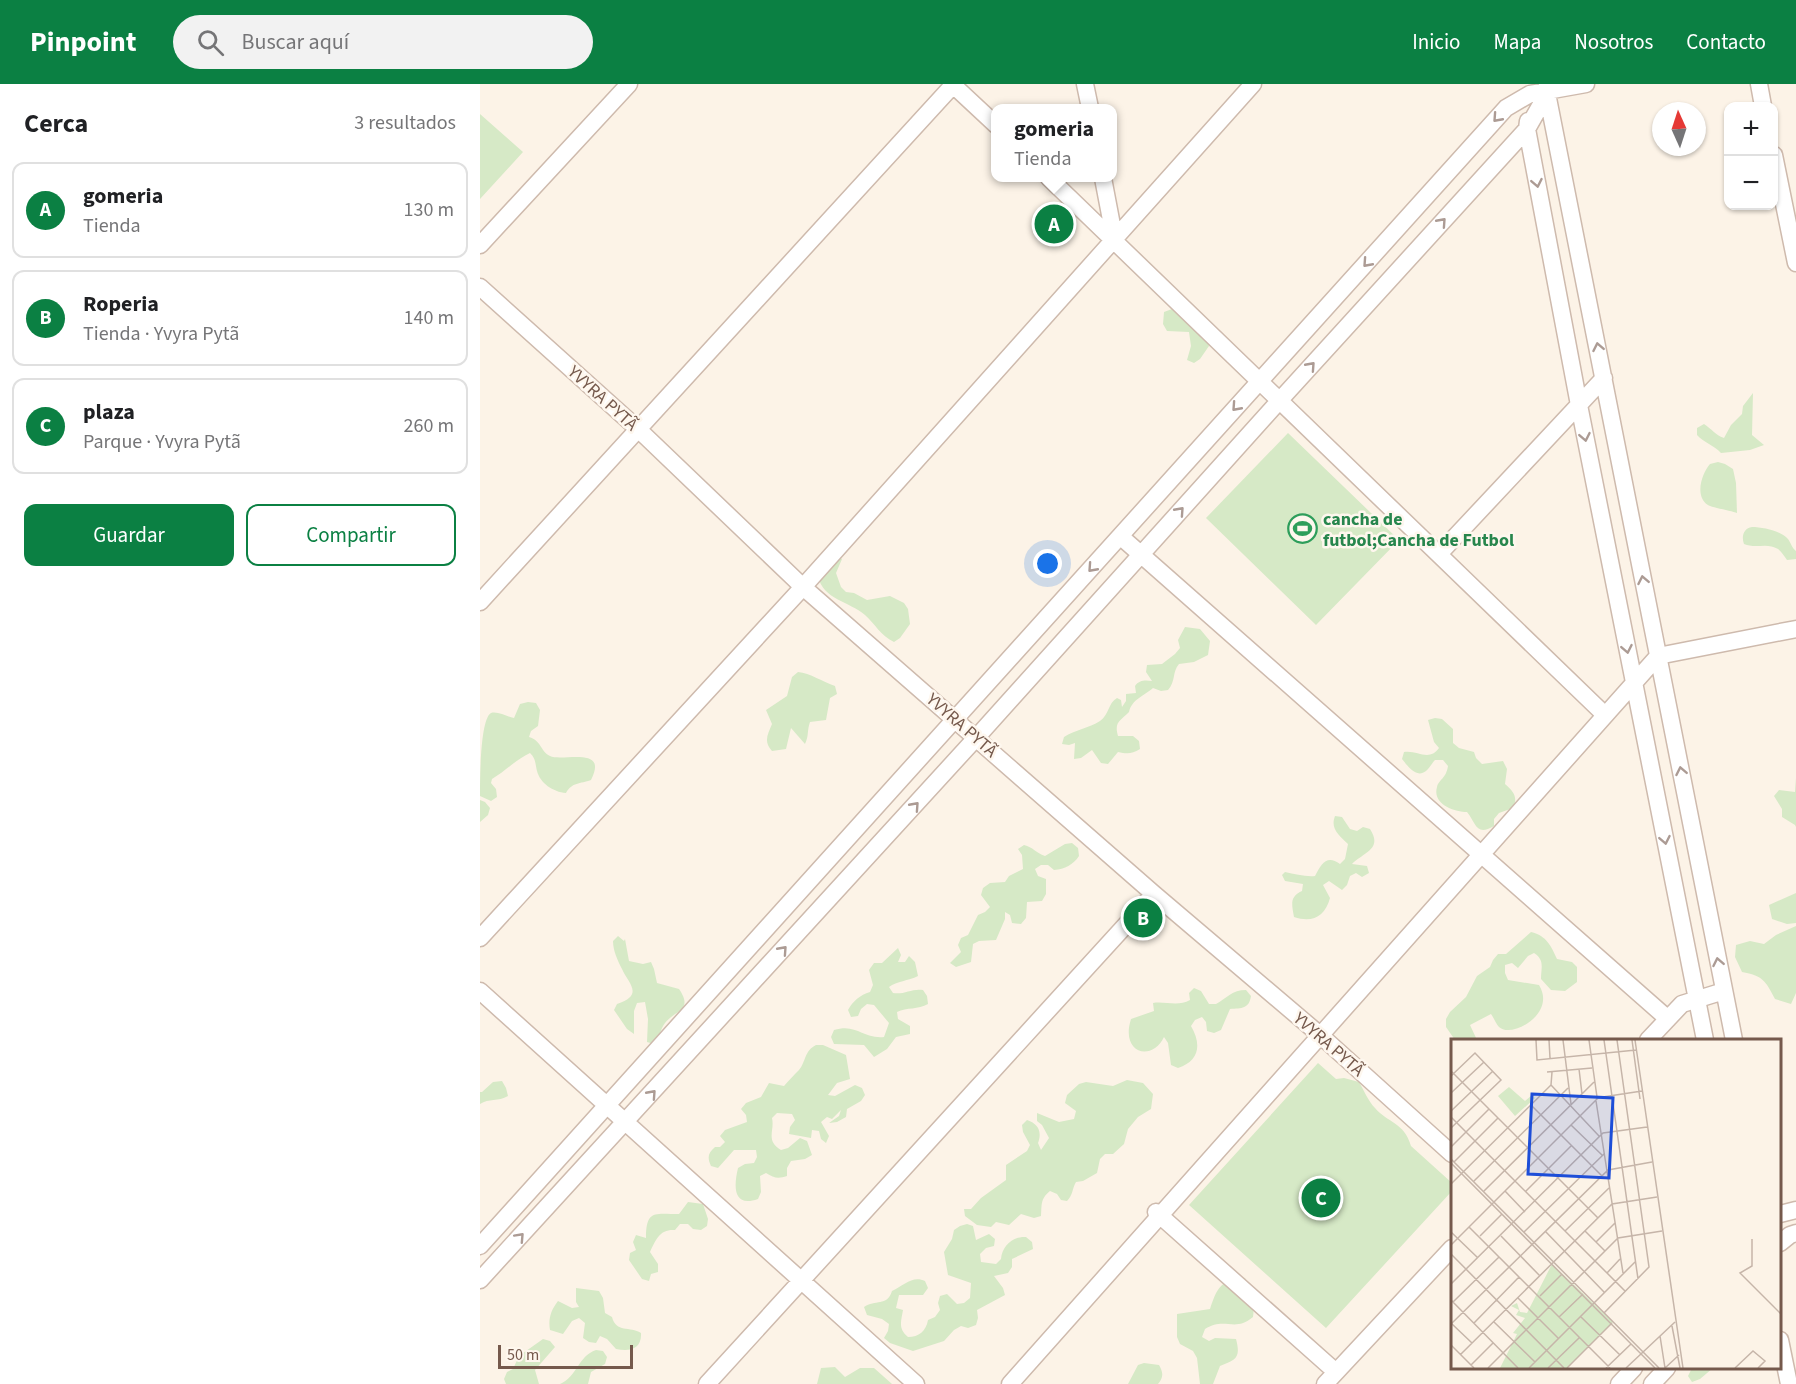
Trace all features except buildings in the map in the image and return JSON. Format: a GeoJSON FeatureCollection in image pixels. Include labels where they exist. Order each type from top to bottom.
{"type":"FeatureCollection","features":[{"type":"Feature","properties":{"kind":"street"},"geometry":{"type":"LineString","coordinates":[[480,245],[629,84]]}},
{"type":"Feature","properties":{"kind":"street"},"geometry":{"type":"LineString","coordinates":[[480,602],[953,84],[991,121]]}},
{"type":"Feature","properties":{"kind":"street"},"geometry":{"type":"LineString","coordinates":[[1085,84],[1089,104]]}},
{"type":"Feature","properties":{"kind":"street"},"geometry":{"type":"LineString","coordinates":[[480,938],[803,587],[1254,84]]}},
{"type":"Feature","properties":{"kind":"street"},"geometry":{"type":"LineString","coordinates":[[480,1246],[1506,108],[1531,89],[1586,84]]}},
{"type":"Feature","properties":{"kind":"street"},"geometry":{"type":"LineString","coordinates":[[1759,84],[1762,102]]}},
{"type":"Feature","properties":{"kind":"street"},"geometry":{"type":"LineString","coordinates":[[480,1281],[976,738],[1527,129],[1546,88]]}},
{"type":"Feature","properties":{"kind":"street"},"geometry":{"type":"LineString","coordinates":[[1546,88],[1734,1039]]}},
{"type":"Feature","properties":{"kind":"street"},"geometry":{"type":"LineString","coordinates":[[1531,89],[1527,129],[1579,405],[1705,1039]]}},
{"type":"Feature","properties":{"kind":"street"},"geometry":{"type":"LineString","coordinates":[[1773,156],[1796,263]]}},
{"type":"Feature","properties":{"kind":"street"},"geometry":{"type":"LineString","coordinates":[[1054,182],[1605,715]]}},
{"type":"Feature","properties":{"kind":"street"},"geometry":{"type":"LineString","coordinates":[[1104,182],[1115,240]]}},
{"type":"Feature","properties":{"kind":"street","name":"YVYRA PYTÃ"},"geometry":{"type":"LineString","coordinates":[[480,287],[639,430],[803,587],[1154,894],[1320,1035],[1451,1153]]}},
{"type":"Feature","properties":{"kind":"street"},"geometry":{"type":"LineString","coordinates":[[1439,554],[1604,378]]}},
{"type":"Feature","properties":{"kind":"street"},"geometry":{"type":"LineString","coordinates":[[1120,536],[1668,1019]]}},
{"type":"Feature","properties":{"kind":"street"},"geometry":{"type":"LineString","coordinates":[[1010,1384],[1158,1214],[1658,656],[1796,629]]}},
{"type":"Feature","properties":{"kind":"street"},"geometry":{"type":"LineString","coordinates":[[707,1384],[1154,894]]}},
{"type":"Feature","properties":{"kind":"street"},"geometry":{"type":"LineString","coordinates":[[480,991],[916,1384]]}},
{"type":"Feature","properties":{"kind":"street"},"geometry":{"type":"LineString","coordinates":[[1650,1039],[1682,1004],[1724,991]]}},
{"type":"Feature","properties":{"kind":"street"},"geometry":{"type":"LineString","coordinates":[[1781,1214],[1796,1210]]}},
{"type":"Feature","properties":{"kind":"street"},"geometry":{"type":"LineString","coordinates":[[1158,1214],[1330,1378],[1451,1249]]}},
{"type":"Feature","properties":{"kind":"street"},"geometry":{"type":"LineString","coordinates":[[1781,1242],[1796,1233]]}},
{"type":"Feature","properties":{"kind":"street"},"geometry":{"type":"LineString","coordinates":[[1781,1349],[1789,1384]]}},
{"type":"Feature","properties":{"kind":"street"},"geometry":{"type":"LineString","coordinates":[[1619,1384],[1633,1369]]}},
{"type":"Feature","properties":{"kind":"street"},"geometry":{"type":"LineString","coordinates":[[1652,1384],[1666,1369]]}},
{"type":"Feature","properties":{"kind":"green space"},"geometry":{"type":"Polygon","coordinates":[[[480,114],[523,152],[480,199],[480,114]]]}},
{"type":"Feature","properties":{"kind":"green space"},"geometry":{"type":"Polygon","coordinates":[[[1180,309],[1207,339],[1209,346],[1200,359],[1194,363],[1187,360],[1191,346],[1189,332],[1167,331],[1163,324],[1164,312],[1180,309]]]}},
{"type":"Feature","properties":{"kind":"green space"},"geometry":{"type":"Polygon","coordinates":[[[1753,393],[1752,435],[1764,445],[1750,450],[1721,453],[1697,435],[1697,428],[1704,424],[1724,438],[1731,425],[1742,414],[1743,406],[1753,393]]]}},
{"type":"Feature","properties":{"kind":"green space","name":"cancha de futbol;Cancha de Futbol"},"geometry":{"type":"Polygon","coordinates":[[[1288,433],[1399,540],[1316,625],[1206,518],[1288,433]]]}},
{"type":"Feature","properties":{"kind":"green space"},"geometry":{"type":"Polygon","coordinates":[[[1718,462],[1733,469],[1737,513],[1710,506],[1701,496],[1704,473],[1710,464],[1718,462]]]}},
{"type":"Feature","properties":{"kind":"green space"},"geometry":{"type":"Polygon","coordinates":[[[1752,527],[1772,530],[1785,536],[1796,551],[1796,559],[1787,560],[1774,547],[1744,544],[1744,533],[1752,527]]]}},
{"type":"Feature","properties":{"kind":"green space"},"geometry":{"type":"Polygon","coordinates":[[[838,556],[842,559],[836,573],[841,587],[846,592],[854,593],[867,600],[890,596],[904,603],[908,609],[910,624],[900,638],[894,642],[889,639],[859,610],[825,590],[818,576],[838,556]]]}},
{"type":"Feature","properties":{"kind":"green space"},"geometry":{"type":"Polygon","coordinates":[[[1185,627],[1200,629],[1210,641],[1208,655],[1194,662],[1179,664],[1168,690],[1161,691],[1153,688],[1136,701],[1119,722],[1118,736],[1133,736],[1139,741],[1140,749],[1129,753],[1118,752],[1108,764],[1101,763],[1092,750],[1081,758],[1074,759],[1075,743],[1062,744],[1064,737],[1100,721],[1117,698],[1121,700],[1122,707],[1126,701],[1126,694],[1136,693],[1135,686],[1138,683],[1152,681],[1146,672],[1147,665],[1162,664],[1175,654],[1180,648],[1178,640],[1185,627]]]}},
{"type":"Feature","properties":{"kind":"green space"},"geometry":{"type":"Polygon","coordinates":[[[798,672],[835,686],[837,694],[830,698],[826,720],[810,722],[805,744],[791,728],[786,749],[772,751],[767,741],[772,724],[766,710],[787,696],[792,677],[798,672]]]}},
{"type":"Feature","properties":{"kind":"green space"},"geometry":{"type":"Polygon","coordinates":[[[536,703],[540,710],[538,726],[531,731],[529,737],[550,756],[582,757],[594,762],[595,769],[591,780],[574,785],[566,793],[556,791],[541,779],[530,753],[492,779],[491,783],[496,789],[497,797],[491,801],[480,796],[481,751],[487,718],[491,713],[500,713],[514,718],[520,704],[536,703]]]}},
{"type":"Feature","properties":{"kind":"green space"},"geometry":{"type":"Polygon","coordinates":[[[1442,719],[1453,729],[1453,743],[1459,748],[1474,752],[1482,764],[1503,761],[1507,769],[1505,784],[1513,792],[1515,801],[1513,808],[1499,813],[1494,819],[1494,826],[1480,829],[1467,812],[1450,809],[1441,802],[1436,793],[1448,766],[1443,760],[1435,760],[1426,771],[1419,773],[1412,770],[1402,759],[1404,752],[1427,755],[1439,748],[1434,742],[1428,720],[1442,719]]]}},
{"type":"Feature","properties":{"kind":"green space"},"geometry":{"type":"Polygon","coordinates":[[[1796,778],[1796,827],[1782,817],[1782,809],[1774,796],[1779,790],[1795,792],[1796,778]]]}},
{"type":"Feature","properties":{"kind":"green space"},"geometry":{"type":"Polygon","coordinates":[[[480,800],[490,808],[488,815],[480,822],[480,800]]]}},
{"type":"Feature","properties":{"kind":"green space"},"geometry":{"type":"Polygon","coordinates":[[[1335,816],[1342,817],[1350,829],[1357,831],[1363,827],[1370,829],[1374,841],[1373,846],[1352,864],[1367,866],[1369,873],[1362,877],[1356,873],[1350,876],[1347,885],[1342,890],[1329,881],[1323,885],[1330,898],[1325,910],[1312,919],[1294,917],[1292,902],[1295,896],[1302,891],[1303,884],[1285,881],[1282,875],[1285,872],[1315,876],[1328,860],[1340,864],[1345,859],[1348,844],[1335,828],[1335,816]]]}},
{"type":"Feature","properties":{"kind":"green space"},"geometry":{"type":"Polygon","coordinates":[[[1072,843],[1078,848],[1079,856],[1071,864],[1054,870],[1048,865],[1041,865],[1035,869],[1038,876],[1046,879],[1046,894],[1042,901],[1027,902],[1026,918],[1021,924],[1012,923],[1010,915],[1005,912],[1005,919],[996,940],[979,941],[973,944],[971,962],[956,967],[950,963],[961,952],[958,945],[961,938],[968,935],[978,915],[990,907],[981,895],[983,888],[990,883],[1005,882],[1009,876],[1023,869],[1022,855],[1018,849],[1024,845],[1045,856],[1065,844],[1072,843]]]}},
{"type":"Feature","properties":{"kind":"green space"},"geometry":{"type":"Polygon","coordinates":[[[1796,893],[1796,923],[1787,924],[1772,919],[1769,905],[1796,893]]]}},
{"type":"Feature","properties":{"kind":"green space"},"geometry":{"type":"Polygon","coordinates":[[[1796,926],[1796,993],[1791,1004],[1775,999],[1766,983],[1759,977],[1742,972],[1735,957],[1736,945],[1750,941],[1764,944],[1776,935],[1796,926]]]}},
{"type":"Feature","properties":{"kind":"green space"},"geometry":{"type":"Polygon","coordinates":[[[1531,932],[1545,939],[1557,959],[1572,962],[1577,967],[1577,982],[1565,991],[1551,990],[1541,979],[1541,961],[1534,953],[1528,956],[1518,968],[1512,963],[1505,965],[1508,980],[1539,985],[1543,996],[1542,1005],[1537,1014],[1522,1027],[1505,1030],[1499,1027],[1491,1014],[1470,1025],[1477,1039],[1454,1039],[1446,1027],[1446,1019],[1450,1012],[1466,997],[1477,976],[1490,967],[1498,954],[1506,954],[1531,932]]]}},
{"type":"Feature","properties":{"kind":"green space"},"geometry":{"type":"Polygon","coordinates":[[[618,936],[624,941],[625,939],[629,961],[643,964],[651,962],[657,983],[679,989],[685,1002],[684,1006],[665,1023],[654,1044],[647,1042],[648,1019],[645,1002],[637,1003],[634,1011],[634,1034],[627,1029],[614,1010],[617,1004],[630,997],[632,993],[632,988],[614,948],[613,941],[618,936]]]}},
{"type":"Feature","properties":{"kind":"green space"},"geometry":{"type":"Polygon","coordinates":[[[898,948],[901,955],[898,962],[905,962],[909,956],[915,962],[918,976],[889,987],[893,993],[923,990],[927,996],[928,1004],[897,1012],[898,1019],[910,1026],[910,1034],[896,1037],[887,1049],[874,1057],[864,1045],[834,1044],[831,1037],[834,1030],[842,1028],[870,1036],[884,1037],[889,1023],[874,1005],[867,1004],[858,1016],[851,1017],[848,1010],[857,999],[870,992],[873,985],[869,970],[874,963],[882,963],[898,948]]]}},
{"type":"Feature","properties":{"kind":"green space"},"geometry":{"type":"Polygon","coordinates":[[[1194,988],[1201,991],[1209,1004],[1216,1004],[1241,990],[1246,990],[1251,996],[1247,1006],[1230,1009],[1221,1030],[1214,1033],[1207,1031],[1206,1022],[1202,1017],[1195,1020],[1191,1026],[1197,1040],[1196,1052],[1185,1065],[1178,1068],[1171,1065],[1168,1043],[1164,1037],[1152,1050],[1145,1052],[1133,1047],[1129,1031],[1131,1019],[1154,1011],[1153,1003],[1181,1003],[1190,1000],[1189,993],[1194,988]]]}},
{"type":"Feature","properties":{"kind":"green space"},"geometry":{"type":"Polygon","coordinates":[[[816,1045],[823,1045],[846,1055],[850,1079],[837,1083],[828,1095],[835,1096],[855,1085],[862,1088],[865,1095],[861,1101],[847,1109],[846,1117],[829,1123],[839,1116],[841,1110],[832,1119],[827,1117],[821,1122],[829,1136],[826,1143],[821,1139],[819,1131],[812,1130],[811,1138],[789,1134],[790,1127],[795,1120],[792,1114],[777,1113],[772,1118],[773,1143],[781,1150],[788,1148],[800,1138],[807,1141],[812,1155],[805,1159],[791,1161],[787,1168],[787,1176],[776,1178],[766,1173],[760,1176],[761,1192],[758,1199],[743,1200],[739,1198],[736,1188],[738,1168],[754,1163],[757,1157],[756,1150],[734,1150],[718,1168],[711,1166],[710,1153],[715,1147],[720,1147],[725,1142],[720,1136],[725,1130],[747,1122],[746,1115],[741,1109],[746,1103],[761,1097],[769,1083],[784,1086],[801,1067],[809,1050],[816,1045]]]}},
{"type":"Feature","properties":{"kind":"green space"},"geometry":{"type":"Polygon","coordinates":[[[1318,1063],[1336,1079],[1344,1078],[1359,1082],[1375,1108],[1400,1127],[1411,1146],[1451,1182],[1451,1192],[1326,1328],[1189,1205],[1318,1063]]]}},
{"type":"Feature","properties":{"kind":"green space"},"geometry":{"type":"Polygon","coordinates":[[[1127,1080],[1143,1083],[1153,1094],[1151,1109],[1138,1117],[1128,1129],[1124,1144],[1113,1154],[1105,1154],[1100,1159],[1097,1173],[1083,1181],[1076,1182],[1067,1201],[1061,1200],[1057,1194],[1050,1191],[1043,1200],[1041,1216],[1034,1218],[1021,1214],[1009,1225],[996,1222],[991,1227],[977,1225],[965,1216],[964,1209],[971,1209],[981,1198],[1006,1180],[1006,1165],[1027,1151],[1030,1145],[1022,1125],[1027,1120],[1038,1129],[1040,1135],[1038,1143],[1041,1150],[1049,1138],[1037,1121],[1037,1113],[1059,1122],[1074,1119],[1076,1111],[1065,1103],[1067,1095],[1079,1084],[1086,1082],[1113,1086],[1127,1080]]]}},
{"type":"Feature","properties":{"kind":"green space"},"geometry":{"type":"Polygon","coordinates":[[[502,1081],[508,1096],[480,1104],[480,1092],[493,1082],[502,1081]]]}},
{"type":"Feature","properties":{"kind":"green space"},"geometry":{"type":"Polygon","coordinates":[[[688,1202],[703,1204],[708,1219],[707,1226],[701,1230],[693,1229],[688,1224],[680,1224],[675,1230],[662,1233],[650,1252],[658,1264],[658,1272],[651,1274],[649,1281],[642,1279],[629,1260],[630,1253],[636,1250],[633,1242],[636,1235],[646,1238],[650,1218],[658,1214],[679,1214],[688,1202]]]}},
{"type":"Feature","properties":{"kind":"green space"},"geometry":{"type":"Polygon","coordinates":[[[967,1224],[973,1226],[976,1240],[989,1234],[995,1239],[994,1246],[986,1248],[980,1254],[981,1262],[996,1264],[1001,1259],[1006,1246],[1021,1237],[1026,1237],[1032,1242],[1033,1249],[1012,1259],[1012,1267],[1008,1273],[994,1276],[1005,1295],[977,1310],[976,1325],[968,1328],[961,1326],[944,1341],[913,1351],[890,1343],[884,1338],[889,1324],[882,1319],[867,1315],[864,1307],[884,1301],[892,1291],[912,1280],[925,1281],[928,1288],[923,1295],[899,1295],[896,1308],[903,1310],[901,1328],[908,1337],[921,1333],[928,1320],[935,1317],[940,1310],[938,1303],[940,1296],[947,1294],[957,1304],[964,1303],[970,1298],[971,1283],[948,1275],[944,1252],[952,1239],[954,1230],[967,1224]]]}},
{"type":"Feature","properties":{"kind":"green space"},"geometry":{"type":"Polygon","coordinates":[[[1237,1277],[1245,1278],[1249,1287],[1253,1302],[1253,1317],[1240,1324],[1218,1324],[1205,1329],[1202,1337],[1209,1341],[1215,1338],[1236,1339],[1238,1350],[1233,1360],[1220,1366],[1213,1384],[1200,1384],[1197,1358],[1193,1351],[1180,1344],[1177,1337],[1177,1314],[1210,1309],[1219,1288],[1237,1277]]]}},
{"type":"Feature","properties":{"kind":"green space"},"geometry":{"type":"Polygon","coordinates":[[[576,1288],[599,1291],[603,1298],[605,1313],[612,1317],[617,1325],[641,1333],[637,1346],[626,1350],[616,1349],[607,1339],[600,1336],[596,1343],[589,1342],[583,1338],[585,1323],[579,1318],[572,1321],[563,1334],[550,1330],[549,1322],[558,1301],[572,1308],[579,1307],[576,1302],[576,1288]]]}},
{"type":"Feature","properties":{"kind":"green space"},"geometry":{"type":"Polygon","coordinates":[[[543,1339],[550,1341],[555,1347],[535,1370],[539,1384],[506,1384],[504,1379],[507,1372],[513,1369],[519,1356],[543,1339]]]}},
{"type":"Feature","properties":{"kind":"green space"},"geometry":{"type":"Polygon","coordinates":[[[596,1350],[603,1351],[607,1357],[605,1364],[591,1372],[588,1384],[560,1384],[570,1377],[585,1357],[596,1350]]]}},
{"type":"Feature","properties":{"kind":"green space"},"geometry":{"type":"Polygon","coordinates":[[[1144,1363],[1159,1365],[1162,1374],[1158,1384],[1128,1384],[1138,1365],[1144,1363]]]}},
{"type":"Feature","properties":{"kind":"green space"},"geometry":{"type":"Polygon","coordinates":[[[835,1367],[845,1377],[860,1368],[874,1368],[892,1384],[817,1384],[821,1368],[835,1367]]]}},
{"type":"Feature","properties":{"kind":"green space"},"geometry":{"type":"Polygon","coordinates":[[[1692,1369],[1712,1369],[1700,1379],[1692,1382],[1688,1376],[1692,1369]]]}},
{"type":"Feature","properties":{"kind":"place","name":"gomeria"},"geometry":{"type":"Point","coordinates":[1054,224]}},
{"type":"Feature","properties":{"kind":"place","name":"cancha de futbol;Cancha de Futbol"},"geometry":{"type":"Point","coordinates":[1302,529]}},
{"type":"Feature","properties":{"kind":"place","name":"Roperia"},"geometry":{"type":"Point","coordinates":[1143,918]}},
{"type":"Feature","properties":{"kind":"place","name":"plaza"},"geometry":{"type":"Point","coordinates":[1321,1198]}}]}
